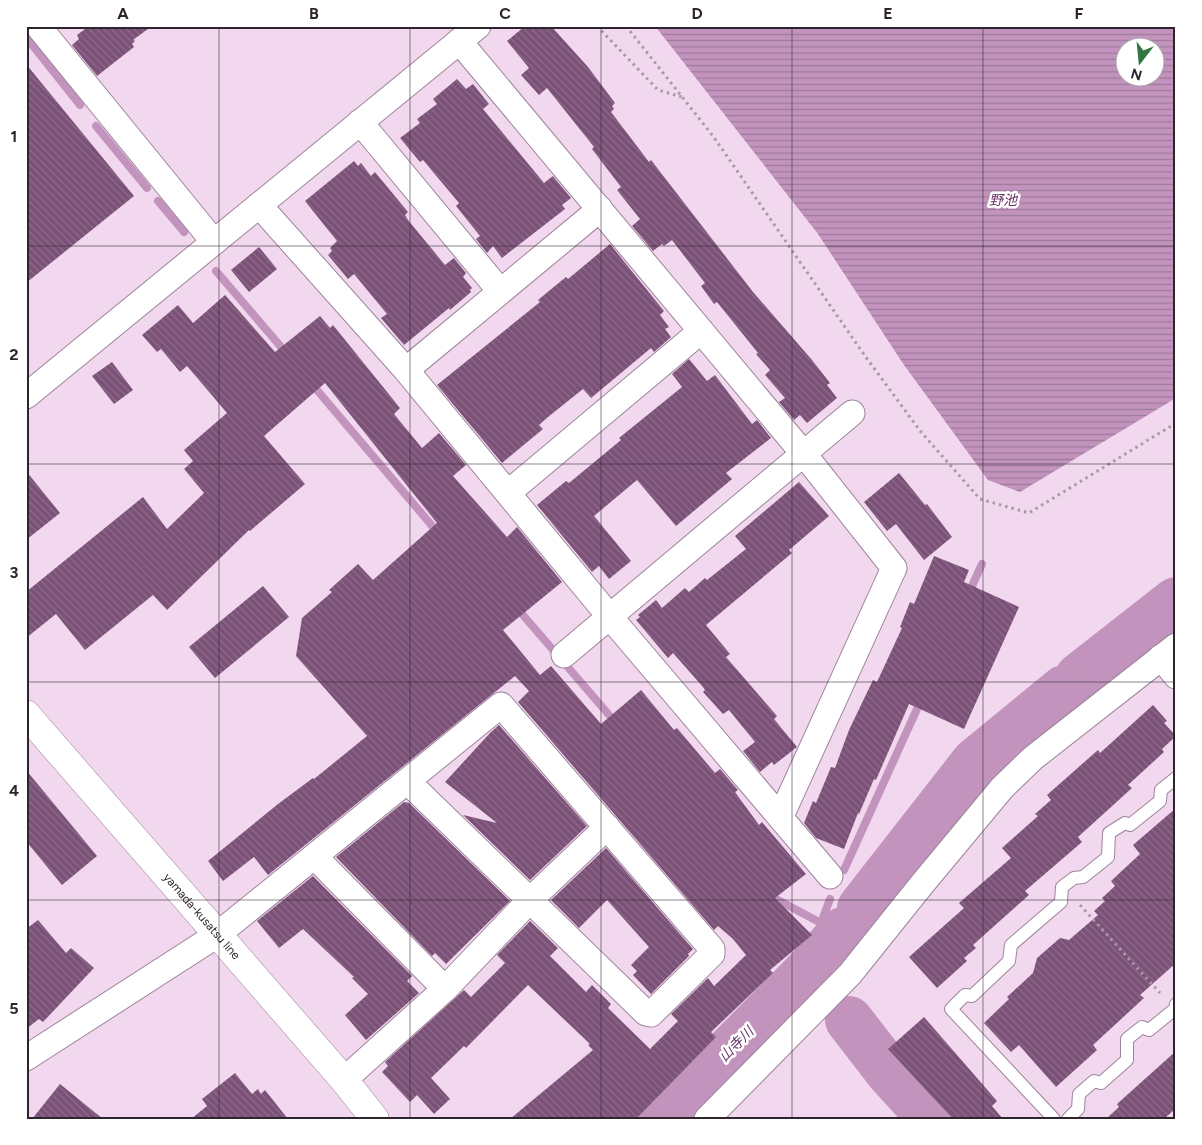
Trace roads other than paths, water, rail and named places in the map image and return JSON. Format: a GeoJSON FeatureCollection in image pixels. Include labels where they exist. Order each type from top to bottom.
{"type":"FeatureCollection","features":[{"type":"Feature","properties":{"kind":"main road","name":"yamada-kusatsu line"},"geometry":{"type":"LineString","coordinates":[[26,714],[344,1080],[375,1119]]}},
{"type":"Feature","properties":{"kind":"street"},"geometry":{"type":"LineString","coordinates":[[47,29],[214,242]]}},
{"type":"Feature","properties":{"kind":"street"},"geometry":{"type":"LineString","coordinates":[[26,396],[468,34],[600,210],[803,453],[894,568],[781,816]]}},
{"type":"Feature","properties":{"kind":"street"},"geometry":{"type":"LineString","coordinates":[[360,122],[500,291]]}},
{"type":"Feature","properties":{"kind":"street"},"geometry":{"type":"LineString","coordinates":[[259,205],[406,370],[610,617],[830,876]]}},
{"type":"Feature","properties":{"kind":"street"},"geometry":{"type":"LineString","coordinates":[[406,370],[600,210]]}},
{"type":"Feature","properties":{"kind":"street"},"geometry":{"type":"LineString","coordinates":[[508,492],[701,331]]}},
{"type":"Feature","properties":{"kind":"street"},"geometry":{"type":"LineString","coordinates":[[564,655],[852,413]]}},
{"type":"Feature","properties":{"kind":"street"},"geometry":{"type":"LineString","coordinates":[[707,1119],[850,974],[1002,788],[1033,758],[1171,660]]}},
{"type":"Feature","properties":{"kind":"street"},"geometry":{"type":"LineString","coordinates":[[26,1058],[217,935],[407,780],[501,706],[712,949],[712,954],[651,1014],[646,1014],[407,780]]}},
{"type":"Feature","properties":{"kind":"street"},"geometry":{"type":"LineString","coordinates":[[344,1080],[445,989],[530,900],[607,827]]}},
{"type":"Feature","properties":{"kind":"street"},"geometry":{"type":"LineString","coordinates":[[314,857],[445,989]]}},
{"type":"Feature","properties":{"kind":"lane"},"geometry":{"type":"LineString","coordinates":[[1054,1119],[951,1009],[966,995],[972,996],[1009,961],[1011,945],[1061,902],[1062,887],[1074,878],[1083,877],[1108,857],[1109,833],[1125,822],[1130,825],[1160,801],[1162,790],[1176,778]]}},
{"type":"Feature","properties":{"kind":"lane"},"geometry":{"type":"LineString","coordinates":[[1068,1119],[1078,1110],[1079,1094],[1094,1081],[1101,1083],[1127,1060],[1127,1039],[1142,1027],[1149,1030],[1175,1009],[1176,1004]]}},
{"type":"Feature","properties":{"kind":"water","name":"野池"},"geometry":{"type":"Polygon","coordinates":[[[655,26],[1176,26],[1176,398],[1020,492],[988,480],[904,365],[818,234],[655,26]]]}},
{"type":"Feature","properties":{"kind":"waterway"},"geometry":{"type":"LineString","coordinates":[[26,37],[80,105]]}},
{"type":"Feature","properties":{"kind":"waterway"},"geometry":{"type":"LineString","coordinates":[[96,126],[147,188]]}},
{"type":"Feature","properties":{"kind":"waterway"},"geometry":{"type":"LineString","coordinates":[[158,201],[184,232]]}},
{"type":"Feature","properties":{"kind":"waterway"},"geometry":{"type":"LineString","coordinates":[[216,271],[288,355]]}},
{"type":"Feature","properties":{"kind":"waterway"},"geometry":{"type":"LineString","coordinates":[[311,383],[439,534]]}},
{"type":"Feature","properties":{"kind":"waterway"},"geometry":{"type":"LineString","coordinates":[[968,595],[982,564]]}},
{"type":"Feature","properties":{"kind":"waterway"},"geometry":{"type":"LineString","coordinates":[[1079,677],[1176,601]]}},
{"type":"Feature","properties":{"kind":"waterway"},"geometry":{"type":"LineString","coordinates":[[516,607],[616,723]]}},
{"type":"Feature","properties":{"kind":"waterway"},"geometry":{"type":"LineString","coordinates":[[861,908],[975,762],[1064,689]]}},
{"type":"Feature","properties":{"kind":"waterway"},"geometry":{"type":"LineString","coordinates":[[844,870],[922,698]]}},
{"type":"Feature","properties":{"kind":"waterway"},"geometry":{"type":"LineString","coordinates":[[769,893],[776,899],[821,923],[838,937]]}},
{"type":"Feature","properties":{"kind":"waterway"},"geometry":{"type":"LineString","coordinates":[[821,923],[830,899]]}},
{"type":"Feature","properties":{"kind":"waterway","name":"山寺川"},"geometry":{"type":"LineString","coordinates":[[662,1119],[810,969],[843,931]]}},
{"type":"Feature","properties":{"kind":"waterway","name":"山寺川"},"geometry":{"type":"LineString","coordinates":[[849,1020],[890,1073],[932,1119]]}}]}
